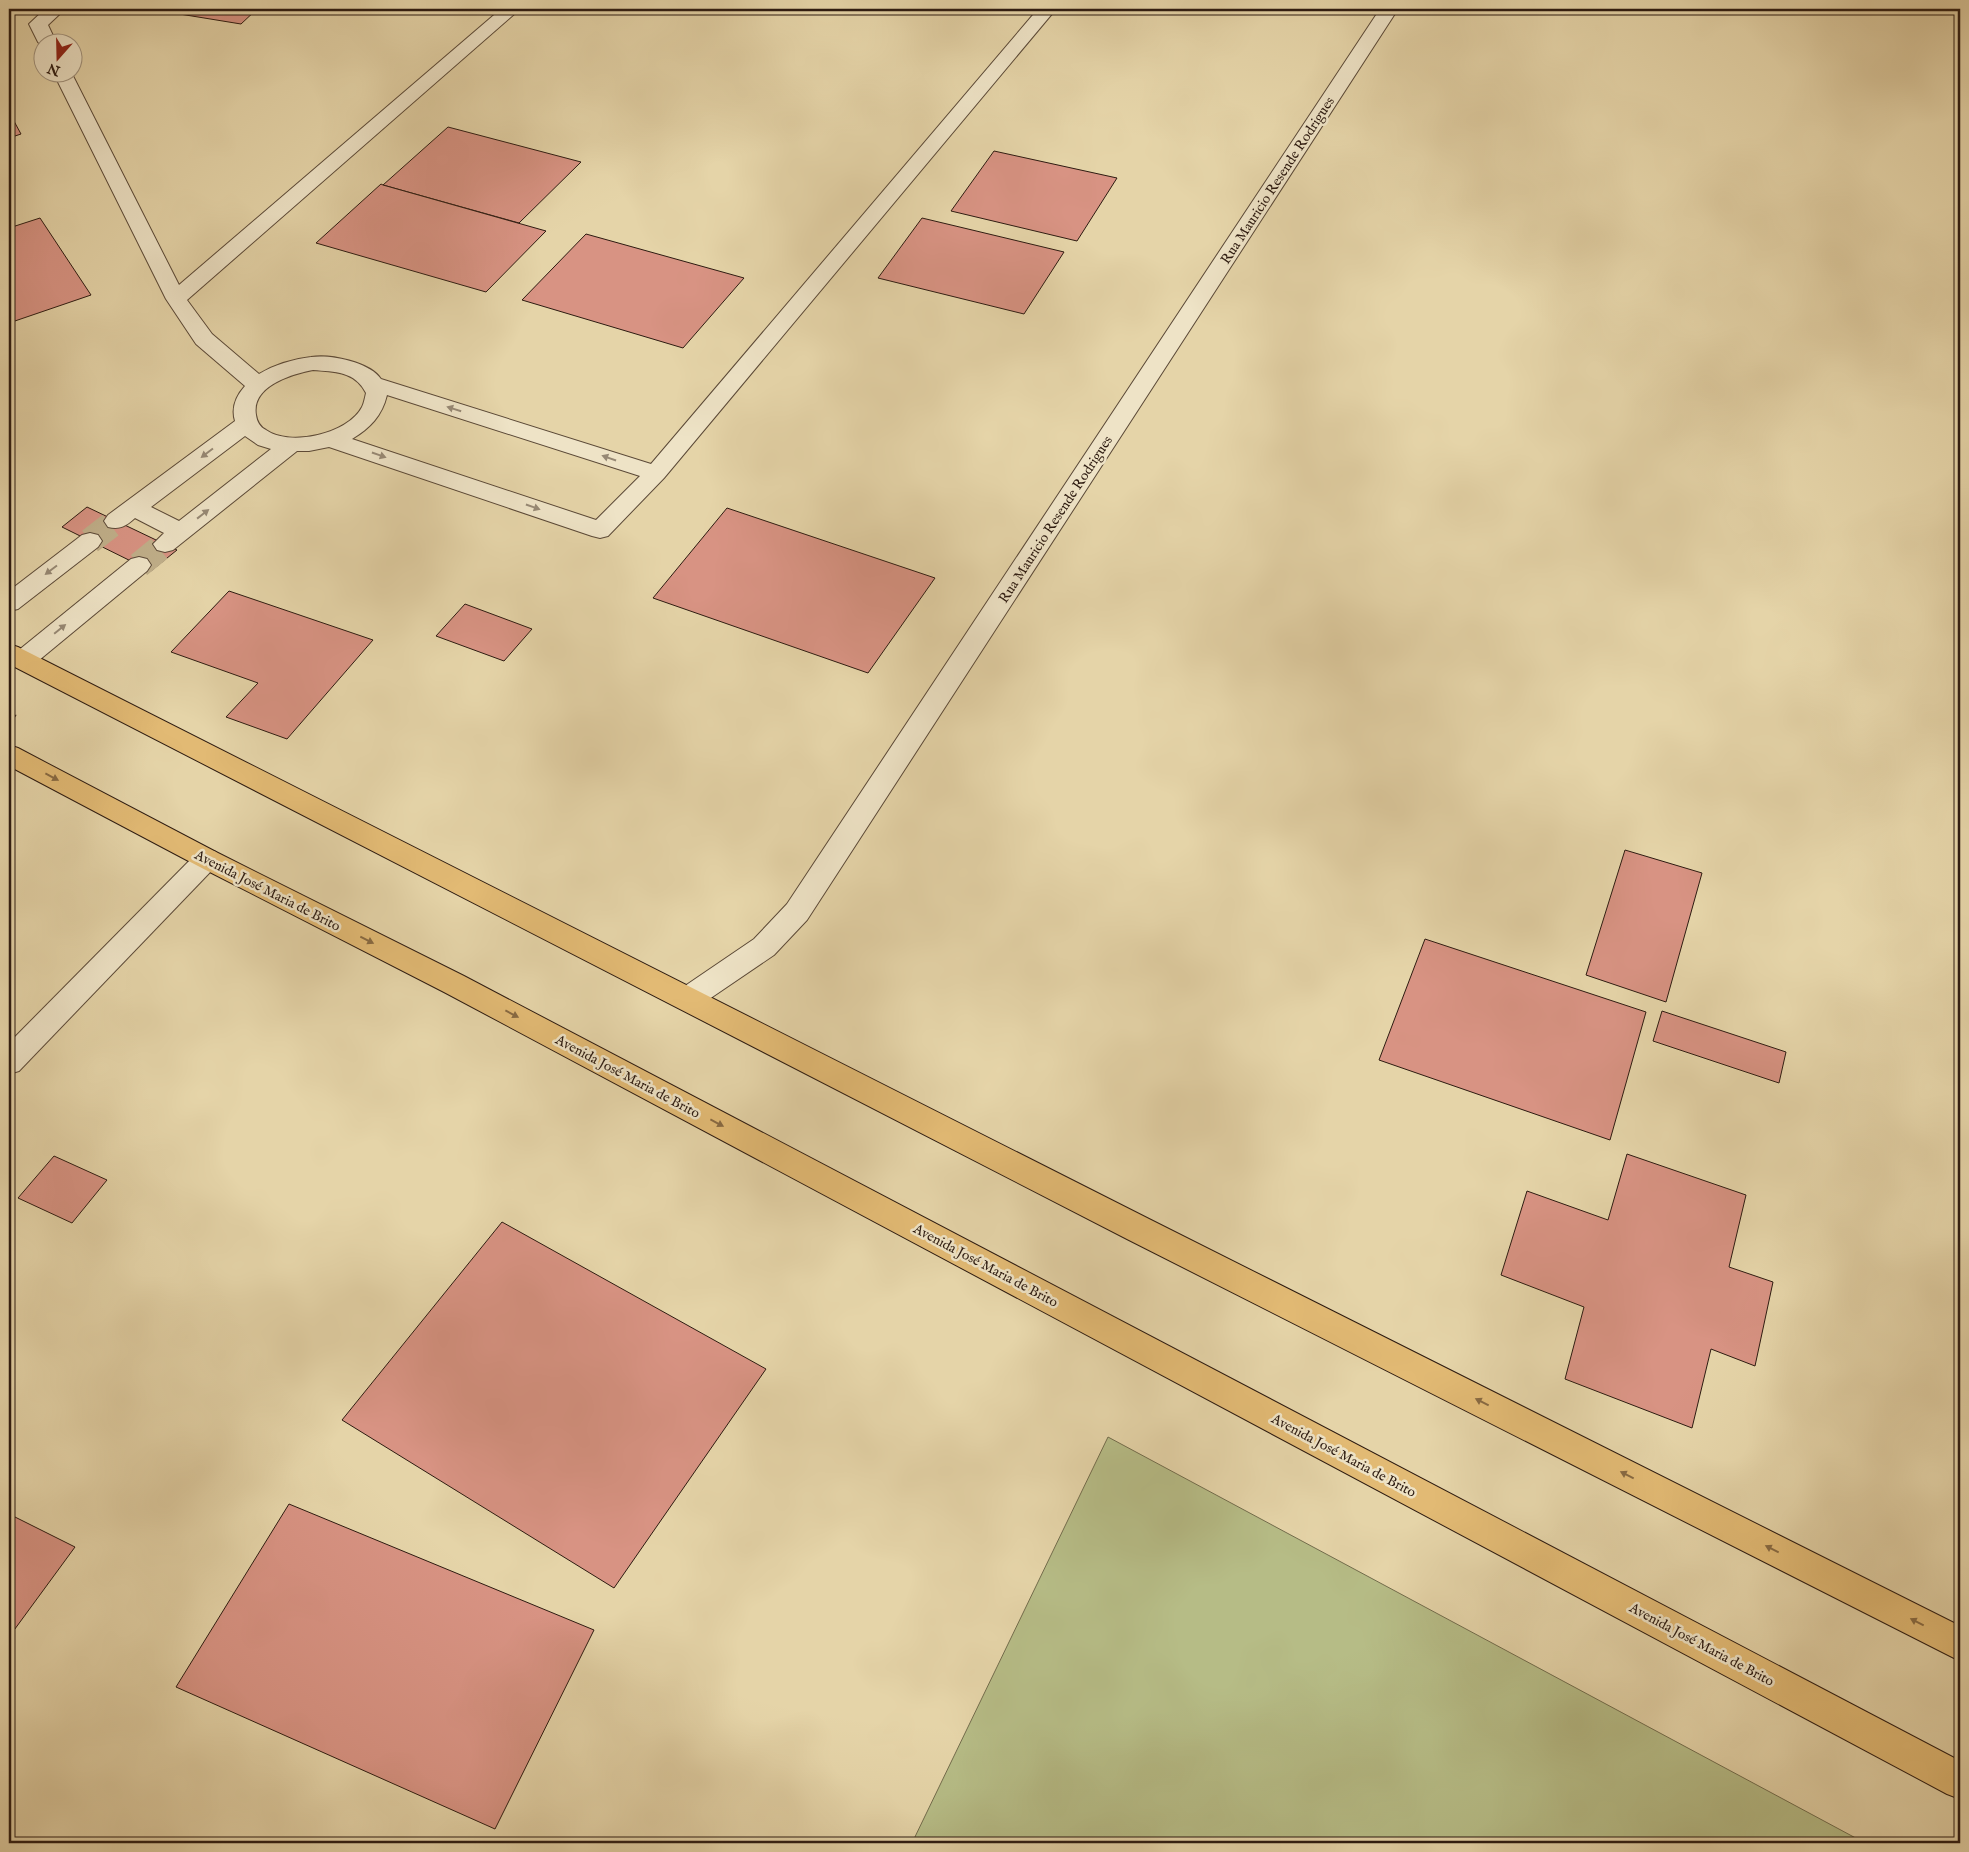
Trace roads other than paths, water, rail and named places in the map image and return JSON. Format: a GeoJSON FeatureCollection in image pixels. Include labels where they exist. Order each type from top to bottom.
{"type":"FeatureCollection","features":[{"type":"Feature","properties":{"kind":"main road"},"geometry":{"type":"LineString","coordinates":[[16,656],[1147,1233],[1960,1644]]}},
{"type":"Feature","properties":{"kind":"main road","name":"Avenida José Maria de Brito"},"geometry":{"type":"LineString","coordinates":[[9,755],[207,859],[454,984],[1960,1781]]}},
{"type":"Feature","properties":{"kind":"street"},"geometry":{"type":"LineString","coordinates":[[42,32],[38,24],[56,9]]}},
{"type":"Feature","properties":{"kind":"street"},"geometry":{"type":"LineString","coordinates":[[176,299],[511,9]]}},
{"type":"Feature","properties":{"kind":"street"},"geometry":{"type":"LineString","coordinates":[[332,440],[600,530],[656,474],[1047,9]]}},
{"type":"Feature","properties":{"kind":"street","name":"Rua Mauricio Resende Rodrigues"},"geometry":{"type":"LineString","coordinates":[[689,998],[764,947],[796,912],[1389,9]]}},
{"type":"Feature","properties":{"kind":"street"},"geometry":{"type":"LineString","coordinates":[[67,82],[176,299],[204,339],[258,385]]}},
{"type":"Feature","properties":{"kind":"street"},"geometry":{"type":"LineString","coordinates":[[312,363],[333,363],[351,367],[365,374],[374,384],[377,396],[373,409],[365,421],[351,432],[332,440],[312,445],[290,446],[270,442],[255,434],[246,424],[243,411],[248,398],[258,385],[280,372],[312,363]]}},
{"type":"Feature","properties":{"kind":"street"},"geometry":{"type":"LineString","coordinates":[[374,384],[656,474]]}},
{"type":"Feature","properties":{"kind":"street"},"geometry":{"type":"LineString","coordinates":[[246,424],[125,515],[173,538],[290,446]]}},
{"type":"Feature","properties":{"kind":"street"},"geometry":{"type":"LineString","coordinates":[[9,603],[90,541]]}},
{"type":"Feature","properties":{"kind":"street"},"geometry":{"type":"LineString","coordinates":[[16,656],[139,565]]}},
{"type":"Feature","properties":{"kind":"street"},"geometry":{"type":"LineString","coordinates":[[9,1062],[207,859]]}},
{"type":"Feature","properties":{"kind":"tunnel"},"geometry":{"type":"LineString","coordinates":[[90,541],[116,521]]}},
{"type":"Feature","properties":{"kind":"tunnel"},"geometry":{"type":"LineString","coordinates":[[139,565],[165,544]]}}]}
